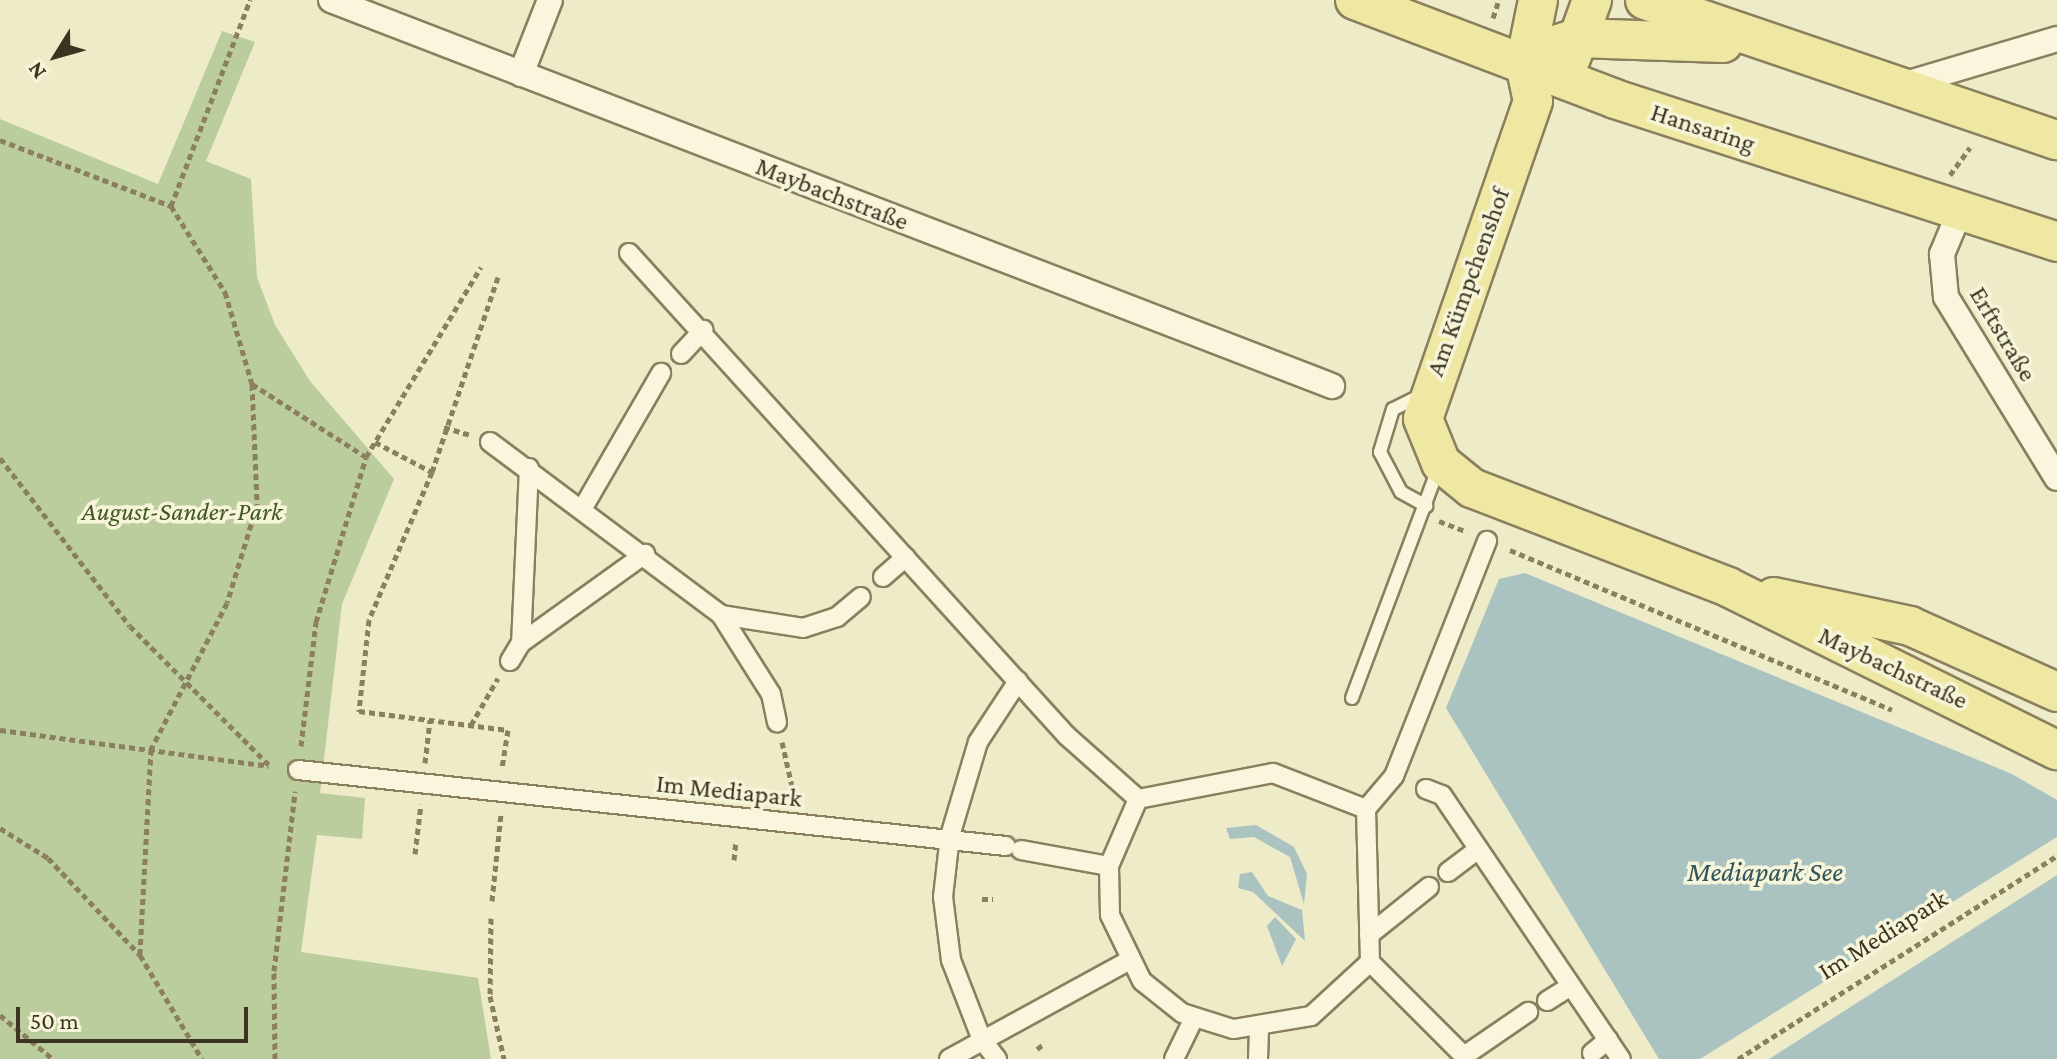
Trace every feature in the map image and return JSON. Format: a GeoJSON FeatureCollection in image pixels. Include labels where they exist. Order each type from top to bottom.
{"type":"FeatureCollection","features":[{"type":"Feature","properties":{"kind":"main road","name":"Hansaring"},"geometry":{"type":"LineString","coordinates":[[1355,0],[1516,57],[1564,79],[2057,242]]}},
{"type":"Feature","properties":{"kind":"main road","name":"Am Kümpchenshof"},"geometry":{"type":"LineString","coordinates":[[1441,463],[1423,419],[1516,57],[1538,0]]}},
{"type":"Feature","properties":{"kind":"main road"},"geometry":{"type":"LineString","coordinates":[[1516,57],[1550,39],[1589,0]]}},
{"type":"Feature","properties":{"kind":"main road"},"geometry":{"type":"LineString","coordinates":[[1564,79],[1589,0]]}},
{"type":"Feature","properties":{"kind":"main road"},"geometry":{"type":"LineString","coordinates":[[1645,0],[2057,140]]}},
{"type":"Feature","properties":{"kind":"main road"},"geometry":{"type":"LineString","coordinates":[[1516,57],[1578,38],[1660,36],[1797,54]]}},
{"type":"Feature","properties":{"kind":"main road","name":"Maybachstraße"},"geometry":{"type":"LineString","coordinates":[[1441,463],[1495,498],[1728,587],[2057,750]]}},
{"type":"Feature","properties":{"kind":"main road","name":"Maybachstraße"},"geometry":{"type":"LineString","coordinates":[[1728,587],[1910,626],[2057,692]]}},
{"type":"Feature","properties":{"kind":"street","name":"Maybachstraße"},"geometry":{"type":"LineString","coordinates":[[331,0],[1332,386]]}},
{"type":"Feature","properties":{"kind":"street"},"geometry":{"type":"LineString","coordinates":[[521,74],[550,0]]}},
{"type":"Feature","properties":{"kind":"street"},"geometry":{"type":"LineString","coordinates":[[1897,86],[2057,39]]}},
{"type":"Feature","properties":{"kind":"street","name":"Erftstraße"},"geometry":{"type":"LineString","coordinates":[[1960,211],[1942,254],[1946,297],[2057,478]]}},
{"type":"Feature","properties":{"kind":"street"},"geometry":{"type":"LineString","coordinates":[[629,253],[703,330],[1018,681],[1138,799]]}},
{"type":"Feature","properties":{"kind":"street"},"geometry":{"type":"LineString","coordinates":[[681,354],[703,330]]}},
{"type":"Feature","properties":{"kind":"street"},"geometry":{"type":"LineString","coordinates":[[584,506],[661,373]]}},
{"type":"Feature","properties":{"kind":"street"},"geometry":{"type":"LineString","coordinates":[[490,442],[584,506],[721,615],[771,694],[777,722]]}},
{"type":"Feature","properties":{"kind":"street"},"geometry":{"type":"LineString","coordinates":[[521,643],[529,468]]}},
{"type":"Feature","properties":{"kind":"street"},"geometry":{"type":"LineString","coordinates":[[1487,541],[1394,776],[1366,809],[1370,962],[1465,1058],[1528,1012]]}},
{"type":"Feature","properties":{"kind":"street"},"geometry":{"type":"LineString","coordinates":[[510,661],[521,643],[645,554]]}},
{"type":"Feature","properties":{"kind":"street"},"geometry":{"type":"LineString","coordinates":[[883,577],[906,557]]}},
{"type":"Feature","properties":{"kind":"street"},"geometry":{"type":"LineString","coordinates":[[721,615],[803,628],[837,617],[861,597]]}},
{"type":"Feature","properties":{"kind":"street"},"geometry":{"type":"LineString","coordinates":[[997,1059],[982,1040],[951,960],[943,897],[950,836],[978,742],[1018,681]]}},
{"type":"Feature","properties":{"kind":"street","name":"Im Mediapark"},"geometry":{"type":"LineString","coordinates":[[298,770],[501,793],[950,836],[1109,866]]}},
{"type":"Feature","properties":{"kind":"street"},"geometry":{"type":"LineString","coordinates":[[1138,799],[1273,773],[1366,809]]}},
{"type":"Feature","properties":{"kind":"street"},"geometry":{"type":"LineString","coordinates":[[1394,776],[1442,795],[1621,1059]]}},
{"type":"Feature","properties":{"kind":"street"},"geometry":{"type":"LineString","coordinates":[[1138,799],[1109,866],[1110,915],[1128,961],[1160,998],[1194,1018],[1259,1029],[1311,1016],[1370,962]]}},
{"type":"Feature","properties":{"kind":"street"},"geometry":{"type":"LineString","coordinates":[[1448,872],[1478,849]]}},
{"type":"Feature","properties":{"kind":"street"},"geometry":{"type":"LineString","coordinates":[[1369,935],[1429,887]]}},
{"type":"Feature","properties":{"kind":"street"},"geometry":{"type":"LineString","coordinates":[[949,1059],[1128,961]]}},
{"type":"Feature","properties":{"kind":"street"},"geometry":{"type":"LineString","coordinates":[[1547,1001],[1571,986]]}},
{"type":"Feature","properties":{"kind":"street"},"geometry":{"type":"LineString","coordinates":[[1174,1059],[1194,1018]]}},
{"type":"Feature","properties":{"kind":"street"},"geometry":{"type":"LineString","coordinates":[[1258,1059],[1259,1029]]}},
{"type":"Feature","properties":{"kind":"street"},"geometry":{"type":"LineString","coordinates":[[1592,1053],[1608,1040]]}},
{"type":"Feature","properties":{"kind":"lane"},"geometry":{"type":"LineString","coordinates":[[1425,510],[1401,492],[1380,452],[1393,409],[1429,391]]}},
{"type":"Feature","properties":{"kind":"lane"},"geometry":{"type":"LineString","coordinates":[[1352,698],[1441,463]]}},
{"type":"Feature","properties":{"kind":"path"},"geometry":{"type":"LineString","coordinates":[[171,206],[250,0]]}},
{"type":"Feature","properties":{"kind":"path"},"geometry":{"type":"LineString","coordinates":[[1499,0],[1516,57]]}},
{"type":"Feature","properties":{"kind":"path"},"geometry":{"type":"LineString","coordinates":[[0,140],[171,206],[225,292],[252,384],[257,505],[227,603],[151,749],[140,955]]}},
{"type":"Feature","properties":{"kind":"path"},"geometry":{"type":"LineString","coordinates":[[252,384],[366,457],[481,267]]}},
{"type":"Feature","properties":{"kind":"path"},"geometry":{"type":"LineString","coordinates":[[492,901],[508,730],[359,711],[369,620],[432,472],[444,427],[498,277]]}},
{"type":"Feature","properties":{"kind":"path"},"geometry":{"type":"LineString","coordinates":[[444,427],[461,432]]}},
{"type":"Feature","properties":{"kind":"path"},"geometry":{"type":"LineString","coordinates":[[375,442],[432,472]]}},
{"type":"Feature","properties":{"kind":"path"},"geometry":{"type":"LineString","coordinates":[[0,458],[72,557],[184,682],[270,766]]}},
{"type":"Feature","properties":{"kind":"path"},"geometry":{"type":"LineString","coordinates":[[1425,510],[1487,541],[1902,714]]}},
{"type":"Feature","properties":{"kind":"path"},"geometry":{"type":"LineString","coordinates":[[471,725],[491,687]]}},
{"type":"Feature","properties":{"kind":"path"},"geometry":{"type":"LineString","coordinates":[[0,730],[298,770]]}},
{"type":"Feature","properties":{"kind":"path"},"geometry":{"type":"LineString","coordinates":[[789,771],[794,796]]}},
{"type":"Feature","properties":{"kind":"path"},"geometry":{"type":"LineString","coordinates":[[0,828],[21,834],[48,858],[140,955],[202,1059]]}},
{"type":"Feature","properties":{"kind":"path","name":"Im Mediapark"},"geometry":{"type":"LineString","coordinates":[[1738,1059],[2057,856]]}},
{"type":"Feature","properties":{"kind":"path"},"geometry":{"type":"LineString","coordinates":[[982,899],[993,899]]}},
{"type":"Feature","properties":{"kind":"path"},"geometry":{"type":"LineString","coordinates":[[491,918],[490,996],[504,1059]]}},
{"type":"Feature","properties":{"kind":"path"},"geometry":{"type":"LineString","coordinates":[[0,1015],[53,1059]]}},
{"type":"Feature","properties":{"kind":"path"},"geometry":{"type":"LineString","coordinates":[[1037,1049],[1044,1044]]}},
{"type":"Feature","properties":{"kind":"green space","name":"August-Sander-Park"},"geometry":{"type":"Polygon","coordinates":[[[222,31],[255,42],[206,161],[251,179],[257,277],[275,325],[310,381],[394,479],[342,604],[320,793],[365,798],[362,839],[317,835],[301,952],[478,978],[491,1059],[0,1059],[0,119],[158,184],[222,31]]]}},
{"type":"Feature","properties":{"kind":"water","name":"Mediapark See"},"geometry":{"type":"Polygon","coordinates":[[[1525,573],[2012,774],[2057,800],[2057,1059],[1659,1059],[1446,708],[1499,579],[1525,573]]]}},
{"type":"Feature","properties":{"kind":"water"},"geometry":{"type":"Polygon","coordinates":[[[1256,825],[1294,847],[1307,874],[1304,904],[1290,857],[1254,837],[1230,839],[1226,828],[1256,825]]]}},
{"type":"Feature","properties":{"kind":"water"},"geometry":{"type":"Polygon","coordinates":[[[1252,872],[1268,896],[1302,910],[1305,941],[1253,892],[1238,888],[1240,874],[1252,872]]]}},
{"type":"Feature","properties":{"kind":"water"},"geometry":{"type":"Polygon","coordinates":[[[1275,917],[1296,939],[1282,966],[1267,926],[1275,917]]]}},
{"type":"Feature","properties":{"kind":"pier"},"geometry":{"type":"Polygon","coordinates":[[[2057,837],[2057,875],[1769,1059],[1700,1059],[2057,837]]]}}]}
